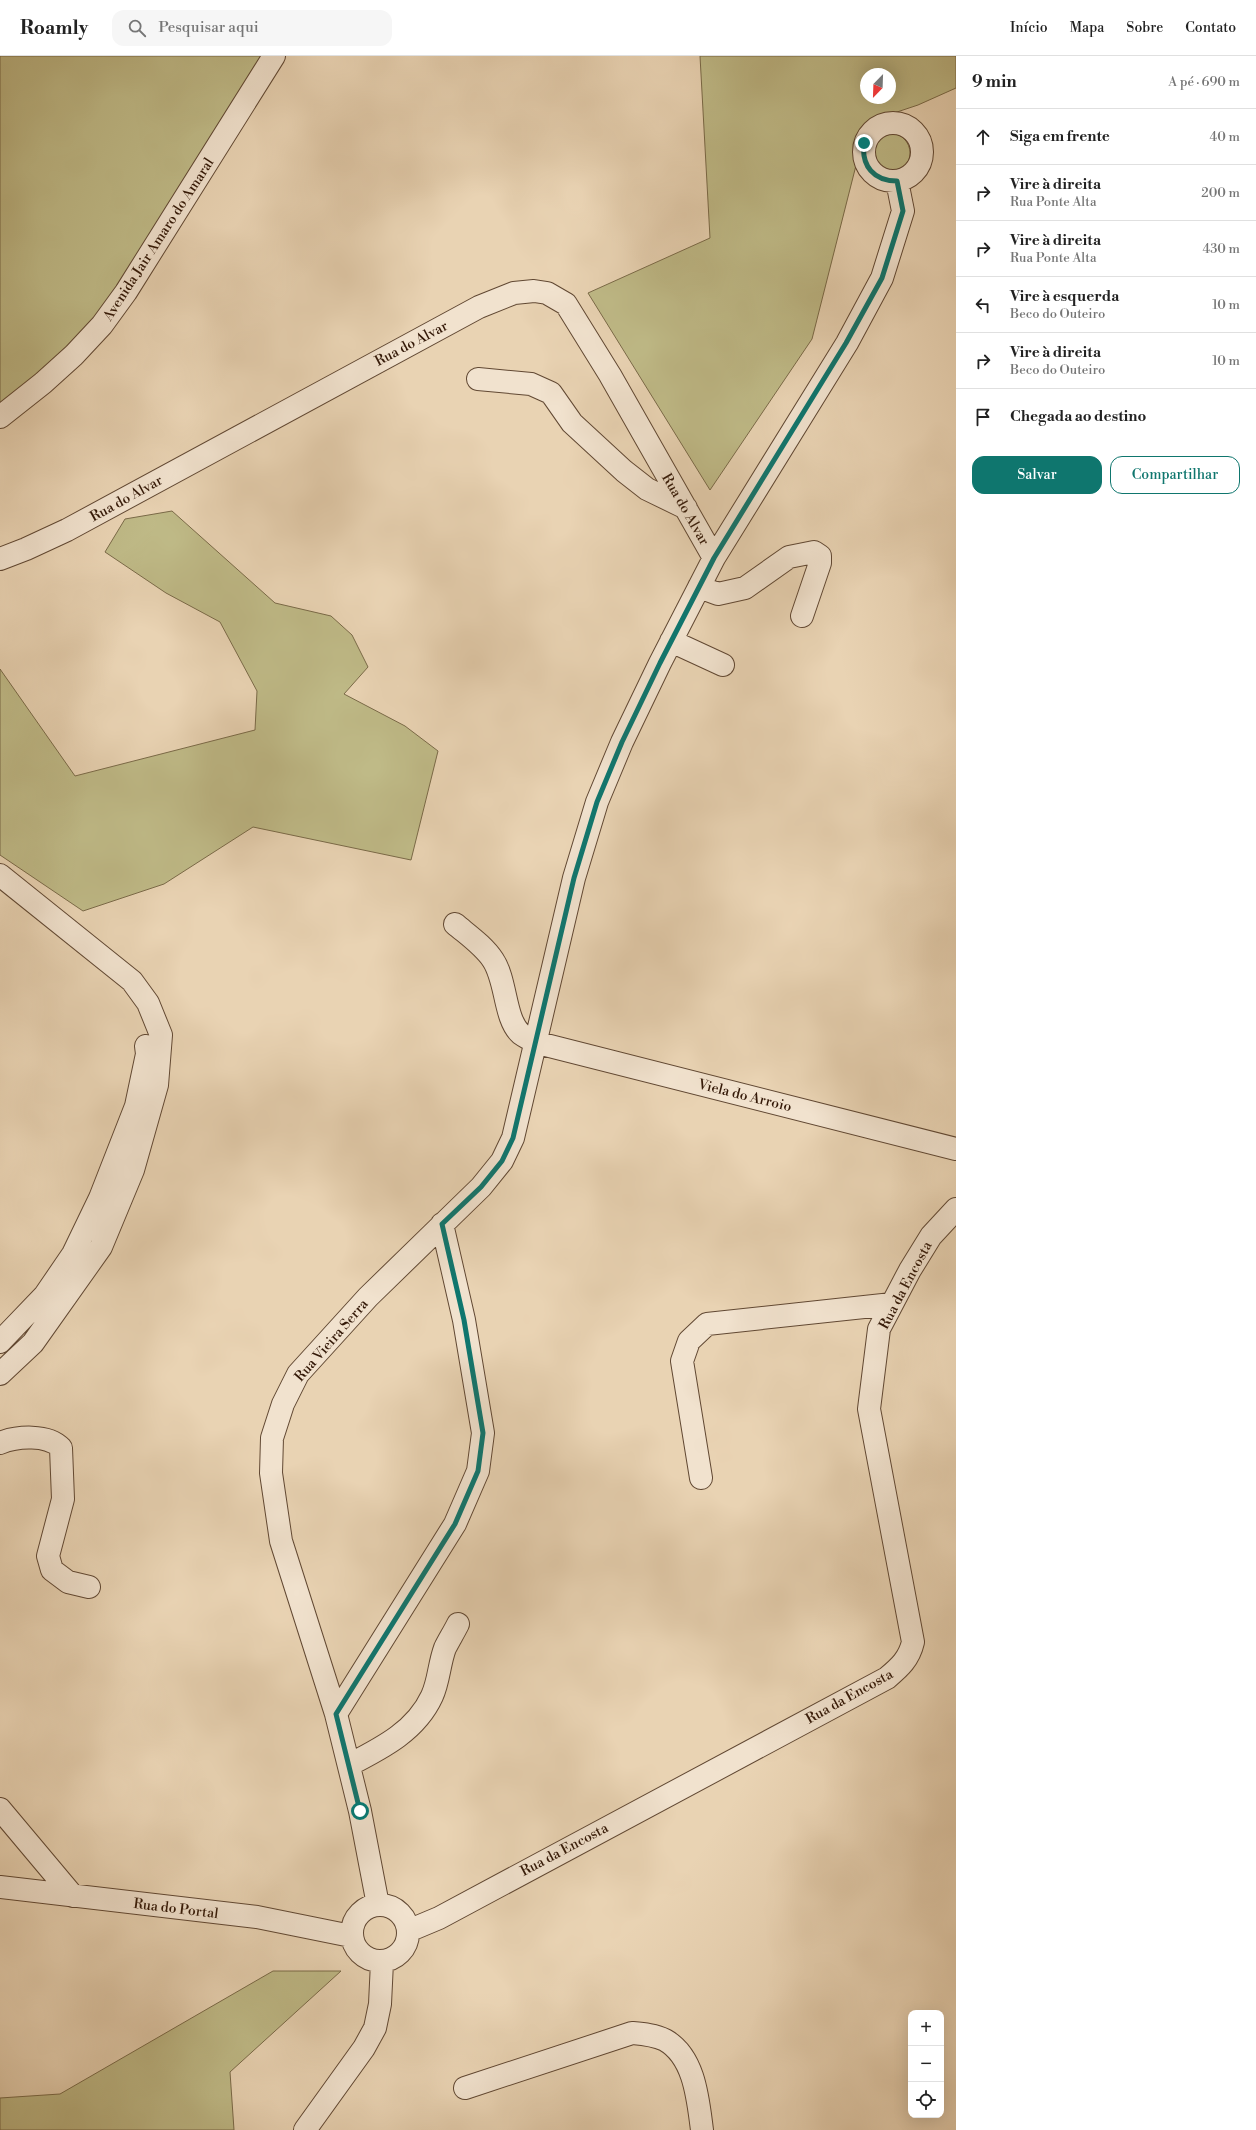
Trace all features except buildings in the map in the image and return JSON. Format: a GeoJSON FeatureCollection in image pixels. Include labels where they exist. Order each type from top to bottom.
{"type":"FeatureCollection","features":[{"type":"Feature","properties":{"kind":"street","name":"Avenida Jair Amaro do Amaral"},"geometry":{"type":"LineString","coordinates":[[0,417],[43,383],[102,325],[126,292],[274,56]]}},
{"type":"Feature","properties":{"kind":"street","name":"Rua Vieira Serra"},"geometry":{"type":"LineString","coordinates":[[378,1905],[360,1811],[336,1714],[281,1541],[271,1473],[272,1438],[283,1404],[298,1374],[368,1297],[481,1187],[502,1161],[513,1138],[534,1042],[574,878],[597,802],[622,742],[671,641],[714,558],[846,343],[882,278],[903,211],[897,181]]}},
{"type":"Feature","properties":{"kind":"street","name":"Rua do Alvar"},"geometry":{"type":"LineString","coordinates":[[0,559],[67,530],[479,307],[514,293],[534,290],[547,293],[566,304],[610,375],[714,558]]}},
{"type":"Feature","properties":{"kind":"street"},"geometry":{"type":"LineString","coordinates":[[478,379],[532,384],[551,393],[572,423],[624,471],[647,489],[686,508]]}},
{"type":"Feature","properties":{"kind":"street"},"geometry":{"type":"LineString","coordinates":[[699,587],[718,594],[745,588],[790,557],[814,552],[820,556],[820,563],[802,616]]}},
{"type":"Feature","properties":{"kind":"street"},"geometry":{"type":"LineString","coordinates":[[671,641],[723,665]]}},
{"type":"Feature","properties":{"kind":"street"},"geometry":{"type":"LineString","coordinates":[[0,875],[132,981],[148,1003],[161,1035],[157,1085],[133,1170],[101,1247],[33,1343],[0,1374]]}},
{"type":"Feature","properties":{"kind":"street"},"geometry":{"type":"LineString","coordinates":[[0,894],[50,927],[114,978],[135,1004],[144,1026],[147,1054],[136,1106],[100,1198],[73,1254],[45,1295],[0,1342]]}},
{"type":"Feature","properties":{"kind":"street"},"geometry":{"type":"LineString","coordinates":[[455,924],[480,946],[493,960],[502,977],[513,1023],[521,1034],[534,1042]]}},
{"type":"Feature","properties":{"kind":"street","name":"Viela do Arroio"},"geometry":{"type":"LineString","coordinates":[[534,1042],[956,1149]]}},
{"type":"Feature","properties":{"kind":"street","name":"Rua da Encosta"},"geometry":{"type":"LineString","coordinates":[[408,1931],[439,1918],[886,1678],[903,1665],[910,1653],[913,1642],[869,1409],[879,1330],[892,1304],[931,1236],[956,1209]]}},
{"type":"Feature","properties":{"kind":"street"},"geometry":{"type":"LineString","coordinates":[[336,1714],[455,1524],[478,1471],[483,1433],[464,1320],[442,1224]]}},
{"type":"Feature","properties":{"kind":"street"},"geometry":{"type":"LineString","coordinates":[[701,1478],[682,1361],[690,1341],[707,1324],[892,1304]]}},
{"type":"Feature","properties":{"kind":"street"},"geometry":{"type":"LineString","coordinates":[[0,1443],[10,1439],[48,1439],[56,1443],[61,1448],[63,1499],[48,1556],[52,1570],[68,1582],[89,1587]]}},
{"type":"Feature","properties":{"kind":"street"},"geometry":{"type":"LineString","coordinates":[[349,1765],[388,1745],[414,1723],[425,1710],[433,1695],[445,1648],[458,1624]]}},
{"type":"Feature","properties":{"kind":"street"},"geometry":{"type":"LineString","coordinates":[[0,1809],[73,1896]]}},
{"type":"Feature","properties":{"kind":"street","name":"Rua do Portal"},"geometry":{"type":"LineString","coordinates":[[0,1887],[257,1917],[352,1936]]}},
{"type":"Feature","properties":{"kind":"street"},"geometry":{"type":"LineString","coordinates":[[378,1905],[391,1908],[402,1915],[408,1931],[408,1940],[401,1952],[391,1960],[382,1962],[365,1958],[354,1944],[352,1936],[352,1927],[356,1918],[369,1907],[378,1905]]}},
{"type":"Feature","properties":{"kind":"street"},"geometry":{"type":"LineString","coordinates":[[305,2130],[364,2048],[376,2028],[380,2004],[382,1962]]}},
{"type":"Feature","properties":{"kind":"street"},"geometry":{"type":"LineString","coordinates":[[465,2088],[632,2034],[649,2035],[665,2040],[678,2050],[694,2079],[702,2130]]}},
{"type":"Feature","properties":{"kind":"shaded area"},"geometry":{"type":"Polygon","coordinates":[[[0,56],[263,56],[118,287],[92,320],[64,350],[0,405],[0,56]]]}},
{"type":"Feature","properties":{"kind":"shaded area"},"geometry":{"type":"Polygon","coordinates":[[[700,56],[956,56],[956,88],[918,105],[867,122],[812,339],[710,490],[588,293],[710,238],[700,56]]]}},
{"type":"Feature","properties":{"kind":"shaded area"},"geometry":{"type":"Polygon","coordinates":[[[890,133],[904,139],[910,153],[904,167],[890,173],[876,167],[870,153],[876,139],[890,133]]]}},
{"type":"Feature","properties":{"kind":"shaded area"},"geometry":{"type":"Polygon","coordinates":[[[172,511],[275,603],[331,616],[352,635],[368,667],[344,694],[405,726],[438,751],[411,860],[253,827],[164,884],[83,911],[0,855],[0,669],[75,776],[255,730],[257,691],[220,622],[166,593],[105,552],[125,519],[172,511]]]}},
{"type":"Feature","properties":{"kind":"shaded area"},"geometry":{"type":"Polygon","coordinates":[[[273,1971],[341,1971],[230,2072],[234,2130],[0,2130],[0,2098],[60,2094],[273,1971]]]}},
{"type":"Feature","properties":{"kind":"route"},"geometry":{"type":"LineString","coordinates":[[360,1811],[336,1714],[455,1524],[478,1471],[483,1433],[464,1320],[442,1224],[481,1187],[502,1161],[513,1138],[534,1042],[574,878],[597,802],[622,742],[660,663],[714,558],[846,343],[882,278],[903,211],[897,181],[887,181],[878,178],[870,171],[865,163],[863,153],[864,143]]}}]}
